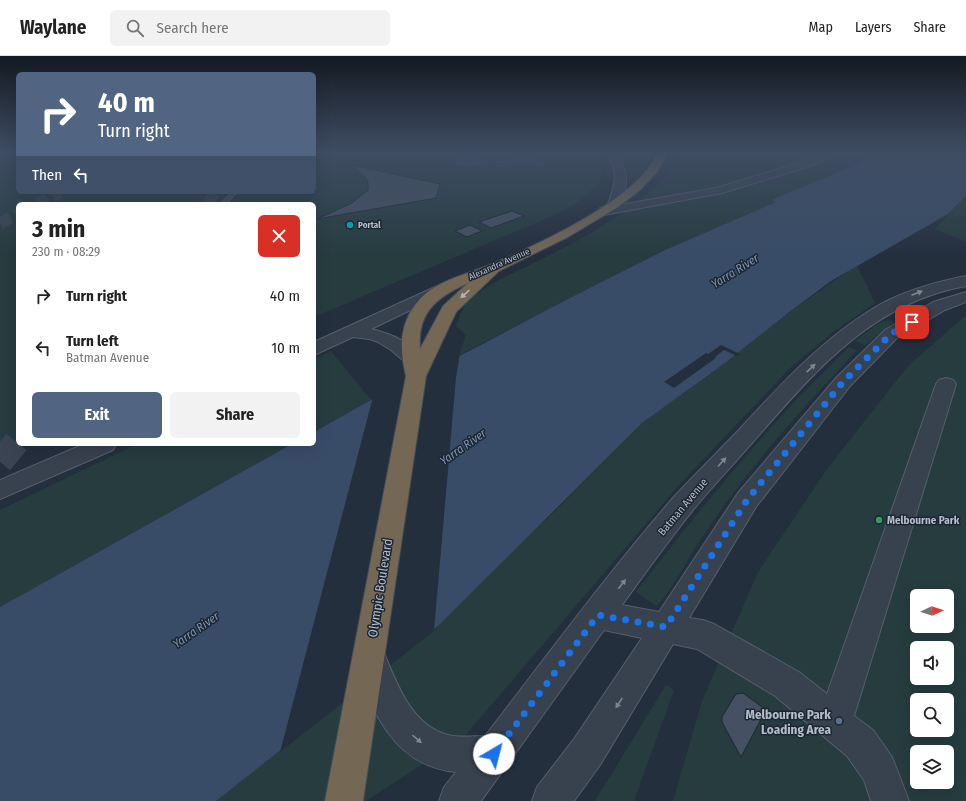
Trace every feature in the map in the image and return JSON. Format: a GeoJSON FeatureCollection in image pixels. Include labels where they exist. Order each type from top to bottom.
{"type":"FeatureCollection","features":[{"type":"Feature","properties":{"kind":"highway","name":"Alexandra Avenue"},"geometry":{"type":"LineString","coordinates":[[448,286],[494,268],[566,233],[646,189]]}},
{"type":"Feature","properties":{"kind":"highway","name":"Olympic Boulevard"},"geometry":{"type":"LineString","coordinates":[[344,801],[417,363],[449,310],[494,268]]}},
{"type":"Feature","properties":{"kind":"highway","name":"Olympic Boulevard"},"geometry":{"type":"LineString","coordinates":[[417,363],[410,341],[418,314],[432,298],[448,286]]}},
{"type":"Feature","properties":{"kind":"street"},"geometry":{"type":"LineString","coordinates":[[609,208],[619,187]]}},
{"type":"Feature","properties":{"kind":"street"},"geometry":{"type":"LineString","coordinates":[[609,208],[718,191],[732,187]]}},
{"type":"Feature","properties":{"kind":"street"},"geometry":{"type":"LineString","coordinates":[[646,189],[661,195],[685,196]]}},
{"type":"Feature","properties":{"kind":"street","name":"Batman Avenue"},"geometry":{"type":"LineString","coordinates":[[458,801],[598,615],[678,512],[802,376],[845,337],[874,315],[906,297],[927,289],[966,281]]}},
{"type":"Feature","properties":{"kind":"street","name":"Alexandra Avenue"},"geometry":{"type":"LineString","coordinates":[[316,348],[417,302],[448,286]]}},
{"type":"Feature","properties":{"kind":"street"},"geometry":{"type":"LineString","coordinates":[[551,801],[587,752],[747,500],[843,382],[891,334],[938,306],[966,297]]}},
{"type":"Feature","properties":{"kind":"street"},"geometry":{"type":"LineString","coordinates":[[352,332],[366,333],[389,340],[417,363]]}},
{"type":"Feature","properties":{"kind":"street"},"geometry":{"type":"LineString","coordinates":[[834,723],[946,384]]}},
{"type":"Feature","properties":{"kind":"street"},"geometry":{"type":"LineString","coordinates":[[0,490],[100,446]]}},
{"type":"Feature","properties":{"kind":"street"},"geometry":{"type":"LineString","coordinates":[[598,615],[666,627],[707,637],[787,684],[860,743],[879,770],[890,801]]}},
{"type":"Feature","properties":{"kind":"street"},"geometry":{"type":"LineString","coordinates":[[369,653],[382,689],[392,710],[410,733],[428,746],[455,754],[494,754]]}},
{"type":"Feature","properties":{"kind":"green space"},"geometry":{"type":"Polygon","coordinates":[[[0,187],[16,187],[16,194],[316,194],[316,187],[595,187],[581,200],[559,213],[316,316],[316,202],[16,202],[16,441],[0,448],[0,187]]]}},
{"type":"Feature","properties":{"kind":"green space"},"geometry":{"type":"Polygon","coordinates":[[[655,187],[804,187],[772,200],[777,202],[665,250],[459,355],[466,335],[456,326],[464,306],[473,297],[499,280],[550,255],[605,224],[631,207],[655,187]]]}},
{"type":"Feature","properties":{"kind":"green space"},"geometry":{"type":"Polygon","coordinates":[[[966,196],[966,242],[935,229],[966,196]]]}},
{"type":"Feature","properties":{"kind":"green space"},"geometry":{"type":"Polygon","coordinates":[[[857,265],[875,303],[833,332],[789,369],[680,484],[464,737],[366,801],[216,801],[547,519],[642,423],[725,363],[788,313],[857,265]]]}},
{"type":"Feature","properties":{"kind":"green space","name":"Melbourne Park"},"geometry":{"type":"Polygon","coordinates":[[[966,315],[966,801],[673,801],[702,701],[758,572],[827,469],[908,366],[966,315]]]}},
{"type":"Feature","properties":{"kind":"green space"},"geometry":{"type":"Polygon","coordinates":[[[889,320],[894,322],[865,345],[855,341],[879,323],[889,320]]]}},
{"type":"Feature","properties":{"kind":"green space"},"geometry":{"type":"Polygon","coordinates":[[[849,347],[857,350],[776,440],[738,487],[720,511],[660,602],[656,606],[636,592],[712,496],[764,435],[849,347]]]}},
{"type":"Feature","properties":{"kind":"green space"},"geometry":{"type":"Polygon","coordinates":[[[331,351],[371,400],[316,431],[316,358],[331,351]]]}},
{"type":"Feature","properties":{"kind":"green space"},"geometry":{"type":"Polygon","coordinates":[[[133,446],[288,446],[0,607],[0,510],[133,446]]]}},
{"type":"Feature","properties":{"kind":"green space"},"geometry":{"type":"Polygon","coordinates":[[[666,685],[674,690],[634,801],[595,801],[666,685]]]}},
{"type":"Feature","properties":{"kind":"water","name":"Yarra River"},"geometry":{"type":"Polygon","coordinates":[[[803,187],[966,187],[966,196],[948,214],[831,281],[725,363],[642,423],[440,624],[216,801],[0,801],[0,607],[288,446],[316,446],[316,431],[371,400],[665,250],[776,202],[771,200],[803,187]]]}},
{"type":"Feature","properties":{"kind":"pier"},"geometry":{"type":"Polygon","coordinates":[[[721,345],[740,354],[737,356],[724,350],[715,357],[716,358],[674,388],[664,382],[706,353],[708,354],[721,345]]]}},
{"type":"Feature","properties":{"kind":"pier"},"geometry":{"type":"Polygon","coordinates":[[[460,353],[456,378],[434,631],[280,752],[373,397],[460,353]]]}},
{"type":"Feature","properties":{"kind":"building"},"geometry":{"type":"Polygon","coordinates":[[[368,187],[439,187],[436,198],[317,219],[352,203],[368,190],[368,187]]]}},
{"type":"Feature","properties":{"kind":"building"},"geometry":{"type":"Polygon","coordinates":[[[228,194],[238,194],[230,202],[219,202],[228,194]]]}},
{"type":"Feature","properties":{"kind":"building"},"geometry":{"type":"Polygon","coordinates":[[[512,211],[524,216],[491,228],[479,222],[512,211]]]}},
{"type":"Feature","properties":{"kind":"building"},"geometry":{"type":"Polygon","coordinates":[[[470,225],[482,231],[467,237],[455,231],[470,225]]]}},
{"type":"Feature","properties":{"kind":"building"},"geometry":{"type":"Polygon","coordinates":[[[743,693],[766,710],[741,757],[722,722],[722,717],[736,694],[743,693]]]}},
{"type":"Feature","properties":{"kind":"tunnel"},"geometry":{"type":"LineString","coordinates":[[41,202],[57,194]]}},
{"type":"Feature","properties":{"kind":"tunnel"},"geometry":{"type":"LineString","coordinates":[[209,202],[214,194]]}},
{"type":"Feature","properties":{"kind":"tunnel"},"geometry":{"type":"LineString","coordinates":[[0,223],[16,215]]}},
{"type":"Feature","properties":{"kind":"tunnel"},"geometry":{"type":"LineString","coordinates":[[0,462],[16,442]]}},
{"type":"Feature","properties":{"kind":"place","name":"Portal"},"geometry":{"type":"Point","coordinates":[350,225]}},
{"type":"Feature","properties":{"kind":"place","name":"Melbourne Park"},"geometry":{"type":"Point","coordinates":[879,520]}},
{"type":"Feature","properties":{"kind":"place","name":"Melbourne Park Loading Area"},"geometry":{"type":"Point","coordinates":[839,721]}},
{"type":"Feature","properties":{"kind":"route"},"geometry":{"type":"LineString","coordinates":[[494,754],[598,615],[666,627],[747,500],[763,480],[843,382],[891,334],[912,322]]}}]}
